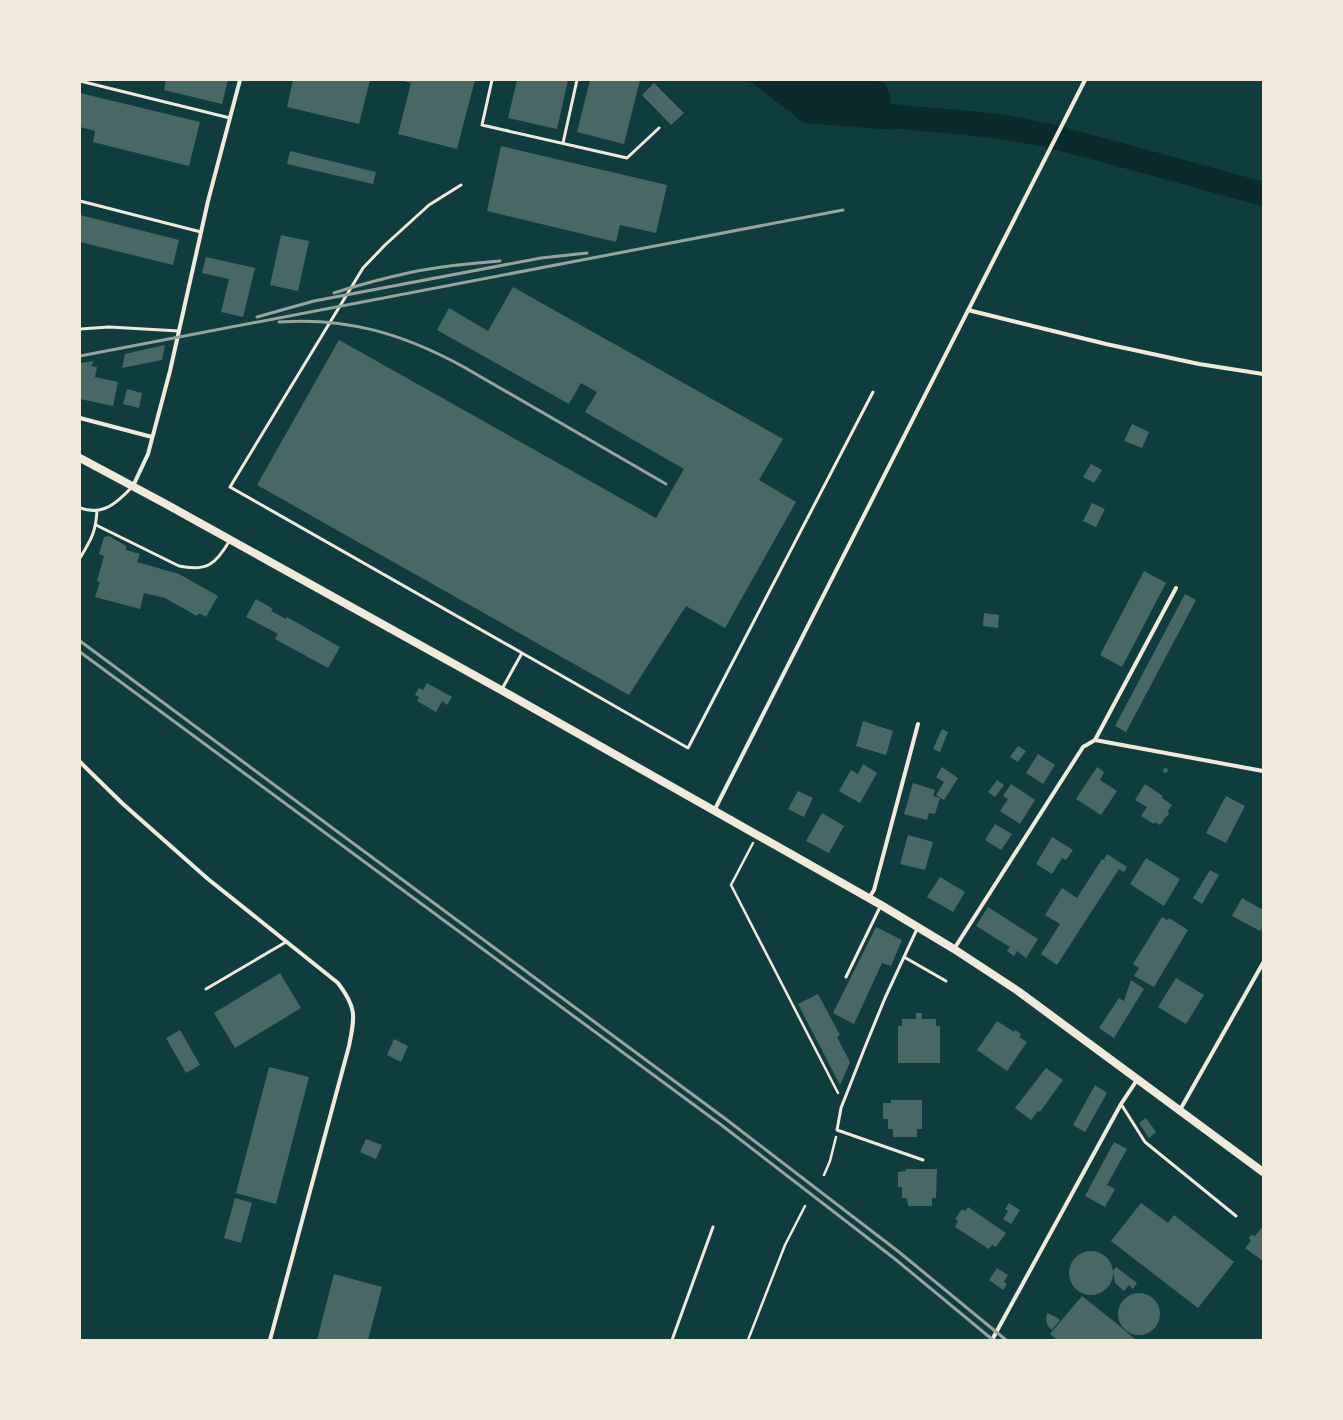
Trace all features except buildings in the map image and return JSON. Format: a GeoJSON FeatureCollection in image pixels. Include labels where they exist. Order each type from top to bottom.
{"type":"FeatureCollection","features":[{"type":"Feature","properties":{"kind":"main road"},"geometry":{"type":"LineString","coordinates":[[80,458],[501,690],[918,927],[1018,991],[1263,1172]]}},
{"type":"Feature","properties":{"kind":"street"},"geometry":{"type":"LineString","coordinates":[[133,486],[148,454],[240,80]]}},
{"type":"Feature","properties":{"kind":"street"},"geometry":{"type":"LineString","coordinates":[[714,811],[1085,80]]}},
{"type":"Feature","properties":{"kind":"street"},"geometry":{"type":"LineString","coordinates":[[968,310],[1106,344],[1199,364],[1263,374]]}},
{"type":"Feature","properties":{"kind":"street"},"geometry":{"type":"LineString","coordinates":[[80,418],[152,437]]}},
{"type":"Feature","properties":{"kind":"street"},"geometry":{"type":"LineString","coordinates":[[954,949],[1082,747],[1095,740],[1176,588]]}},
{"type":"Feature","properties":{"kind":"street"},"geometry":{"type":"LineString","coordinates":[[869,899],[874,890],[918,724]]}},
{"type":"Feature","properties":{"kind":"street"},"geometry":{"type":"LineString","coordinates":[[1095,740],[1263,771]]}},
{"type":"Feature","properties":{"kind":"street"},"geometry":{"type":"LineString","coordinates":[[80,762],[123,804],[208,880],[338,983],[349,997],[353,1011],[353,1025],[347,1053],[270,1340]]}},
{"type":"Feature","properties":{"kind":"street"},"geometry":{"type":"LineString","coordinates":[[1180,1110],[1263,963]]}},
{"type":"Feature","properties":{"kind":"street"},"geometry":{"type":"LineString","coordinates":[[992,1340],[1121,1104],[1137,1080]]}},
{"type":"Feature","properties":{"kind":"lane"},"geometry":{"type":"LineString","coordinates":[[492,80],[482,125],[627,158],[659,128]]}},
{"type":"Feature","properties":{"kind":"lane"},"geometry":{"type":"LineString","coordinates":[[563,143],[577,80]]}},
{"type":"Feature","properties":{"kind":"lane"},"geometry":{"type":"LineString","coordinates":[[80,81],[230,118]]}},
{"type":"Feature","properties":{"kind":"lane"},"geometry":{"type":"LineString","coordinates":[[461,185],[429,205],[385,245],[363,268],[230,486],[688,748],[873,392]]}},
{"type":"Feature","properties":{"kind":"lane"},"geometry":{"type":"LineString","coordinates":[[80,201],[202,232]]}},
{"type":"Feature","properties":{"kind":"lane"},"geometry":{"type":"LineString","coordinates":[[80,329],[109,327],[179,331]]}},
{"type":"Feature","properties":{"kind":"lane"},"geometry":{"type":"LineString","coordinates":[[80,508],[97,510],[108,508],[118,502],[133,486]]}},
{"type":"Feature","properties":{"kind":"lane"},"geometry":{"type":"LineString","coordinates":[[80,558],[92,539],[96,525],[97,510]]}},
{"type":"Feature","properties":{"kind":"lane"},"geometry":{"type":"LineString","coordinates":[[96,525],[169,562],[190,569],[203,567],[213,563],[220,557],[230,540]]}},
{"type":"Feature","properties":{"kind":"lane"},"geometry":{"type":"LineString","coordinates":[[501,690],[522,653]]}},
{"type":"Feature","properties":{"kind":"lane"},"geometry":{"type":"LineString","coordinates":[[846,977],[881,905]]}},
{"type":"Feature","properties":{"kind":"lane"},"geometry":{"type":"LineString","coordinates":[[918,927],[885,998],[843,1103],[837,1130],[923,1160]]}},
{"type":"Feature","properties":{"kind":"lane"},"geometry":{"type":"LineString","coordinates":[[206,989],[286,942]]}},
{"type":"Feature","properties":{"kind":"lane"},"geometry":{"type":"LineString","coordinates":[[904,957],[946,981]]}},
{"type":"Feature","properties":{"kind":"lane"},"geometry":{"type":"LineString","coordinates":[[1121,1104],[1144,1142],[1236,1216]]}},
{"type":"Feature","properties":{"kind":"lane"},"geometry":{"type":"LineString","coordinates":[[672,1340],[712,1227]]}},
{"type":"Feature","properties":{"kind":"path"},"geometry":{"type":"LineString","coordinates":[[757,835],[731,885],[843,1103]]}},
{"type":"Feature","properties":{"kind":"path"},"geometry":{"type":"LineString","coordinates":[[824,1175],[832,1155],[837,1130]]}},
{"type":"Feature","properties":{"kind":"path"},"geometry":{"type":"LineString","coordinates":[[748,1340],[786,1245],[806,1206]]}},
{"type":"Feature","properties":{"kind":"water"},"geometry":{"type":"Polygon","coordinates":[[[748,80],[873,80],[886,84],[890,96],[895,130],[804,123],[748,80]]]}},
{"type":"Feature","properties":{"kind":"waterway"},"geometry":{"type":"LineString","coordinates":[[861,113],[969,123],[1009,128],[1046,135],[1263,194]]}},
{"type":"Feature","properties":{"kind":"railway"},"geometry":{"type":"LineString","coordinates":[[80,356],[843,210]]}},
{"type":"Feature","properties":{"kind":"railway"},"geometry":{"type":"LineString","coordinates":[[257,317],[314,301],[541,258],[587,253]]}},
{"type":"Feature","properties":{"kind":"railway"},"geometry":{"type":"LineString","coordinates":[[334,293],[417,271],[500,261]]}},
{"type":"Feature","properties":{"kind":"railway"},"geometry":{"type":"LineString","coordinates":[[279,322],[304,321],[351,325],[374,330],[418,345],[462,366],[666,484]]}},
{"type":"Feature","properties":{"kind":"railway"},"geometry":{"type":"LineString","coordinates":[[80,641],[727,1120],[899,1252],[1006,1340]]}},
{"type":"Feature","properties":{"kind":"railway"},"geometry":{"type":"LineString","coordinates":[[80,652],[724,1127],[895,1259],[993,1340]]}}]}
